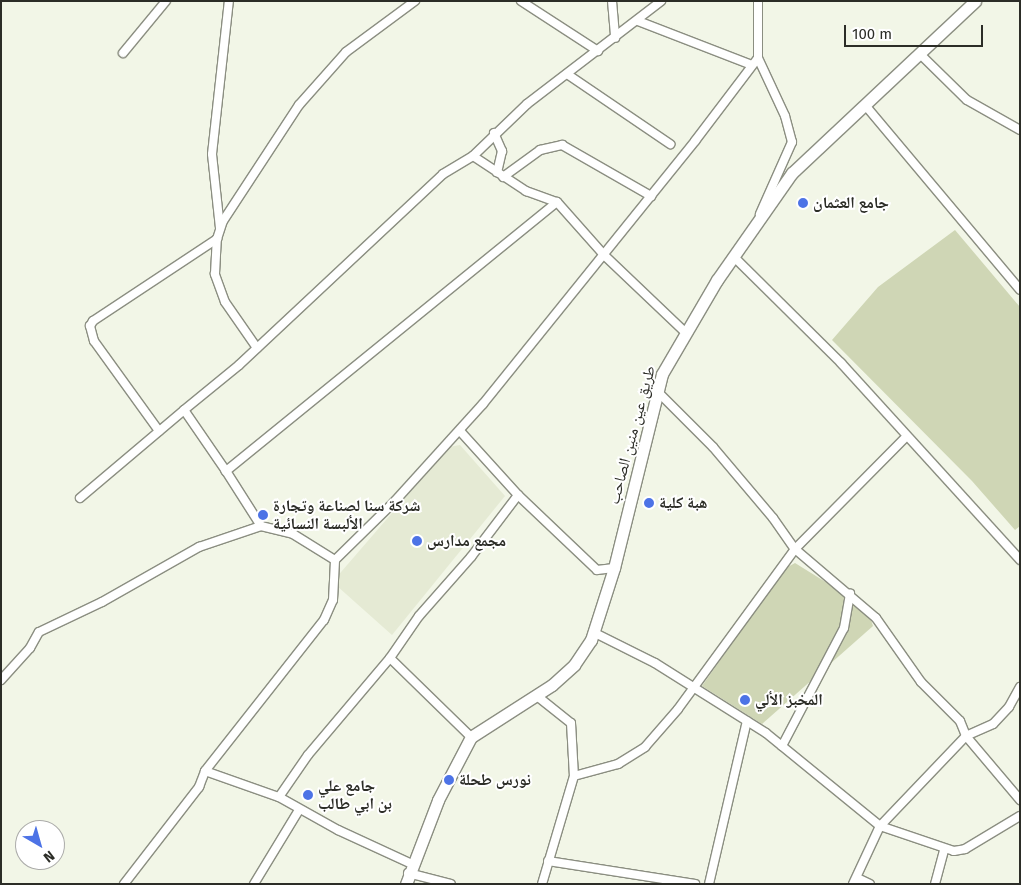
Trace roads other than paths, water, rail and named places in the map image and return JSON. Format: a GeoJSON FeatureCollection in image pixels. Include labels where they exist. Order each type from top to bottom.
{"type":"FeatureCollection","features":[{"type":"Feature","properties":{"kind":"main road","name":"طريق عين منين الصاحب"},"geometry":{"type":"LineString","coordinates":[[471,737],[537,696],[574,665],[594,632],[614,568],[662,374],[686,333],[757,223],[792,173],[921,55],[975,1]]}},
{"type":"Feature","properties":{"kind":"main road"},"geometry":{"type":"LineString","coordinates":[[409,874],[438,800],[471,737]]}},
{"type":"Feature","properties":{"kind":"street"},"geometry":{"type":"LineString","coordinates":[[123,53],[166,1]]}},
{"type":"Feature","properties":{"kind":"street"},"geometry":{"type":"LineString","coordinates":[[220,230],[212,154],[229,1]]}},
{"type":"Feature","properties":{"kind":"street"},"geometry":{"type":"LineString","coordinates":[[257,348],[225,302],[215,274],[217,239],[220,230],[299,105],[346,52],[415,1]]}},
{"type":"Feature","properties":{"kind":"street"},"geometry":{"type":"LineString","coordinates":[[521,1],[598,51]]}},
{"type":"Feature","properties":{"kind":"street"},"geometry":{"type":"LineString","coordinates":[[612,1],[615,38]]}},
{"type":"Feature","properties":{"kind":"street"},"geometry":{"type":"LineString","coordinates":[[80,498],[257,348],[443,174],[473,156],[494,133],[661,1]]}},
{"type":"Feature","properties":{"kind":"street"},"geometry":{"type":"LineString","coordinates":[[757,223],[766,195],[792,142],[785,116],[758,58],[758,1]]}},
{"type":"Feature","properties":{"kind":"street"},"geometry":{"type":"LineString","coordinates":[[638,21],[752,64]]}},
{"type":"Feature","properties":{"kind":"street"},"geometry":{"type":"LineString","coordinates":[[921,55],[968,100],[1020,130]]}},
{"type":"Feature","properties":{"kind":"street"},"geometry":{"type":"LineString","coordinates":[[124,884],[199,787],[205,771],[324,620],[334,600],[334,560],[460,431],[604,255],[758,58]]}},
{"type":"Feature","properties":{"kind":"street"},"geometry":{"type":"LineString","coordinates":[[567,74],[670,144]]}},
{"type":"Feature","properties":{"kind":"street"},"geometry":{"type":"LineString","coordinates":[[865,105],[1020,290]]}},
{"type":"Feature","properties":{"kind":"street"},"geometry":{"type":"LineString","coordinates":[[494,133],[502,151],[500,174]]}},
{"type":"Feature","properties":{"kind":"street"},"geometry":{"type":"LineString","coordinates":[[500,174],[545,148],[562,145],[651,196]]}},
{"type":"Feature","properties":{"kind":"street"},"geometry":{"type":"LineString","coordinates":[[473,156],[526,191],[558,202],[604,255],[686,333]]}},
{"type":"Feature","properties":{"kind":"street"},"geometry":{"type":"LineString","coordinates":[[226,471],[558,202]]}},
{"type":"Feature","properties":{"kind":"street"},"geometry":{"type":"LineString","coordinates":[[159,431],[94,341],[90,326],[93,321],[217,239]]}},
{"type":"Feature","properties":{"kind":"street"},"geometry":{"type":"LineString","coordinates":[[734,257],[841,363],[1020,560]]}},
{"type":"Feature","properties":{"kind":"street"},"geometry":{"type":"LineString","coordinates":[[658,392],[713,447],[773,518],[794,549],[850,594],[876,618],[921,682],[960,721],[966,736],[1020,800]]}},
{"type":"Feature","properties":{"kind":"street"},"geometry":{"type":"LineString","coordinates":[[184,410],[261,526]]}},
{"type":"Feature","properties":{"kind":"street"},"geometry":{"type":"LineString","coordinates":[[460,431],[518,495],[597,570],[614,568]]}},
{"type":"Feature","properties":{"kind":"street"},"geometry":{"type":"LineString","coordinates":[[574,776],[618,764],[635,754],[657,734],[694,688],[794,549],[907,436]]}},
{"type":"Feature","properties":{"kind":"street"},"geometry":{"type":"LineString","coordinates":[[279,797],[308,755],[390,658],[419,616],[471,557],[518,495]]}},
{"type":"Feature","properties":{"kind":"street"},"geometry":{"type":"LineString","coordinates":[[1,680],[30,648],[39,632],[102,602],[199,547],[261,526],[293,534],[334,560]]}},
{"type":"Feature","properties":{"kind":"street"},"geometry":{"type":"LineString","coordinates":[[782,746],[844,628],[850,594]]}},
{"type":"Feature","properties":{"kind":"street"},"geometry":{"type":"LineString","coordinates":[[594,632],[656,663],[747,721],[782,746],[880,826],[944,850],[965,849],[1020,816]]}},
{"type":"Feature","properties":{"kind":"street"},"geometry":{"type":"LineString","coordinates":[[390,658],[471,737]]}},
{"type":"Feature","properties":{"kind":"street"},"geometry":{"type":"LineString","coordinates":[[870,884],[855,881],[880,826],[966,736],[993,724],[1009,707],[1020,687]]}},
{"type":"Feature","properties":{"kind":"street"},"geometry":{"type":"LineString","coordinates":[[537,696],[571,723],[574,776],[542,884]]}},
{"type":"Feature","properties":{"kind":"street"},"geometry":{"type":"LineString","coordinates":[[709,884],[747,721]]}},
{"type":"Feature","properties":{"kind":"street"},"geometry":{"type":"LineString","coordinates":[[205,771],[279,797],[409,874],[451,884]]}},
{"type":"Feature","properties":{"kind":"street"},"geometry":{"type":"LineString","coordinates":[[254,884],[299,810]]}},
{"type":"Feature","properties":{"kind":"street"},"geometry":{"type":"LineString","coordinates":[[935,884],[944,850]]}},
{"type":"Feature","properties":{"kind":"street"},"geometry":{"type":"LineString","coordinates":[[548,861],[695,884]]}},
{"type":"Feature","properties":{"kind":"place","name":"جامع العثمان"},"geometry":{"type":"Point","coordinates":[803,203]}},
{"type":"Feature","properties":{"kind":"place","name":"هبة كلية"},"geometry":{"type":"Point","coordinates":[649,503]}},
{"type":"Feature","properties":{"kind":"place","name":"شركة سنا لصناعة وتجارة الألبسة النسائية"},"geometry":{"type":"Point","coordinates":[263,515]}},
{"type":"Feature","properties":{"kind":"place","name":"مجمع مدارس"},"geometry":{"type":"Point","coordinates":[417,541]}},
{"type":"Feature","properties":{"kind":"place","name":"المخبز الألي"},"geometry":{"type":"Point","coordinates":[745,700]}},
{"type":"Feature","properties":{"kind":"place","name":"نورس طحلة"},"geometry":{"type":"Point","coordinates":[449,780]}},
{"type":"Feature","properties":{"kind":"place","name":"جامع علي بن ابي طالب"},"geometry":{"type":"Point","coordinates":[308,795]}}]}
